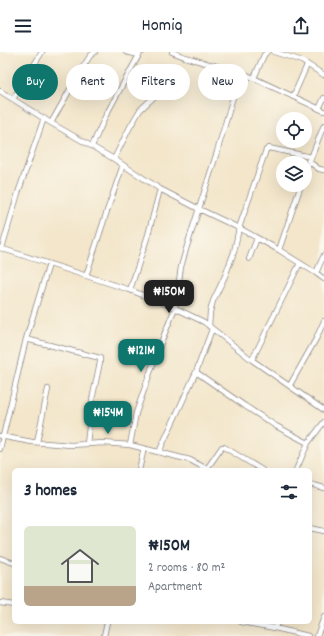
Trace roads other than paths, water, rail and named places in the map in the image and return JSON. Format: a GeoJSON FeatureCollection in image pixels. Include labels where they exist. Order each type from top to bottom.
{"type":"FeatureCollection","features":[{"type":"Feature","properties":{"kind":"street"},"geometry":{"type":"LineString","coordinates":[[35,64],[42,52]]}},
{"type":"Feature","properties":{"kind":"street"},"geometry":{"type":"LineString","coordinates":[[51,123],[81,70],[90,56],[95,52]]}},
{"type":"Feature","properties":{"kind":"street"},"geometry":{"type":"LineString","coordinates":[[126,52],[135,54],[141,53]]}},
{"type":"Feature","properties":{"kind":"street"},"geometry":{"type":"LineString","coordinates":[[172,52],[209,64]]}},
{"type":"Feature","properties":{"kind":"street"},"geometry":{"type":"LineString","coordinates":[[254,78],[264,55],[267,52]]}},
{"type":"Feature","properties":{"kind":"street"},"geometry":{"type":"LineString","coordinates":[[274,52],[290,56],[324,75]]}},
{"type":"Feature","properties":{"kind":"street"},"geometry":{"type":"LineString","coordinates":[[92,146],[106,115],[141,53]]}},
{"type":"Feature","properties":{"kind":"street"},"geometry":{"type":"LineString","coordinates":[[293,97],[307,65]]}},
{"type":"Feature","properties":{"kind":"street"},"geometry":{"type":"LineString","coordinates":[[248,76],[324,111]]}},
{"type":"Feature","properties":{"kind":"street"},"geometry":{"type":"LineString","coordinates":[[0,91],[12,98]]}},
{"type":"Feature","properties":{"kind":"street"},"geometry":{"type":"LineString","coordinates":[[319,109],[324,98]]}},
{"type":"Feature","properties":{"kind":"street"},"geometry":{"type":"LineString","coordinates":[[15,100],[51,123],[114,159],[160,189],[239,228],[279,250],[324,279]]}},
{"type":"Feature","properties":{"kind":"street"},"geometry":{"type":"LineString","coordinates":[[114,159],[140,110],[151,100]]}},
{"type":"Feature","properties":{"kind":"street"},"geometry":{"type":"LineString","coordinates":[[130,445],[136,413],[158,350],[175,308],[181,267],[232,100]]}},
{"type":"Feature","properties":{"kind":"street"},"geometry":{"type":"LineString","coordinates":[[44,118],[1,248],[130,290],[175,308],[204,322],[252,360],[324,410]]}},
{"type":"Feature","properties":{"kind":"street"},"geometry":{"type":"LineString","coordinates":[[311,156],[324,124]]}},
{"type":"Feature","properties":{"kind":"street"},"geometry":{"type":"LineString","coordinates":[[159,452],[196,372],[211,328],[210,312],[213,301],[234,252],[239,228],[266,150],[269,148],[304,156]]}},
{"type":"Feature","properties":{"kind":"street"},"geometry":{"type":"LineString","coordinates":[[312,164],[319,169]]}},
{"type":"Feature","properties":{"kind":"street"},"geometry":{"type":"LineString","coordinates":[[86,276],[123,165]]}},
{"type":"Feature","properties":{"kind":"street"},"geometry":{"type":"LineString","coordinates":[[312,170],[319,169],[324,170]]}},
{"type":"Feature","properties":{"kind":"street"},"geometry":{"type":"LineString","coordinates":[[130,290],[148,235],[160,189]]}},
{"type":"Feature","properties":{"kind":"street"},"geometry":{"type":"LineString","coordinates":[[279,250],[299,192]]}},
{"type":"Feature","properties":{"kind":"street"},"geometry":{"type":"LineString","coordinates":[[249,259],[257,238]]}},
{"type":"Feature","properties":{"kind":"street"},"geometry":{"type":"LineString","coordinates":[[316,273],[324,255]]}},
{"type":"Feature","properties":{"kind":"street"},"geometry":{"type":"LineString","coordinates":[[252,360],[300,263]]}},
{"type":"Feature","properties":{"kind":"street"},"geometry":{"type":"LineString","coordinates":[[0,449],[1,436],[26,339],[49,264]]}},
{"type":"Feature","properties":{"kind":"street"},"geometry":{"type":"LineString","coordinates":[[290,385],[316,339],[324,321]]}},
{"type":"Feature","properties":{"kind":"street"},"geometry":{"type":"LineString","coordinates":[[26,339],[100,358],[92,400],[87,444]]}},
{"type":"Feature","properties":{"kind":"street"},"geometry":{"type":"LineString","coordinates":[[196,372],[270,422],[308,443]]}},
{"type":"Feature","properties":{"kind":"street"},"geometry":{"type":"LineString","coordinates":[[37,442],[48,389]]}},
{"type":"Feature","properties":{"kind":"street"},"geometry":{"type":"LineString","coordinates":[[297,468],[308,443],[324,422]]}},
{"type":"Feature","properties":{"kind":"street"},"geometry":{"type":"LineString","coordinates":[[1,436],[37,442],[71,445],[103,443],[130,445],[190,460],[205,468]]}},
{"type":"Feature","properties":{"kind":"street"},"geometry":{"type":"LineString","coordinates":[[208,468],[222,447],[224,447],[255,468]]}},
{"type":"Feature","properties":{"kind":"street"},"geometry":{"type":"LineString","coordinates":[[139,468],[144,448]]}},
{"type":"Feature","properties":{"kind":"street"},"geometry":{"type":"LineString","coordinates":[[312,485],[324,488]]}},
{"type":"Feature","properties":{"kind":"street"},"geometry":{"type":"LineString","coordinates":[[312,528],[324,531]]}},
{"type":"Feature","properties":{"kind":"street"},"geometry":{"type":"LineString","coordinates":[[0,558],[12,562]]}},
{"type":"Feature","properties":{"kind":"street"},"geometry":{"type":"LineString","coordinates":[[0,603],[12,605]]}},
{"type":"Feature","properties":{"kind":"street"},"geometry":{"type":"LineString","coordinates":[[317,636],[324,617]]}},
{"type":"Feature","properties":{"kind":"street"},"geometry":{"type":"LineString","coordinates":[[104,636],[107,624]]}},
{"type":"Feature","properties":{"kind":"street"},"geometry":{"type":"LineString","coordinates":[[252,624],[308,636]]}},
{"type":"Feature","properties":{"kind":"street"},"geometry":{"type":"LineString","coordinates":[[275,628],[276,624]]}}]}
